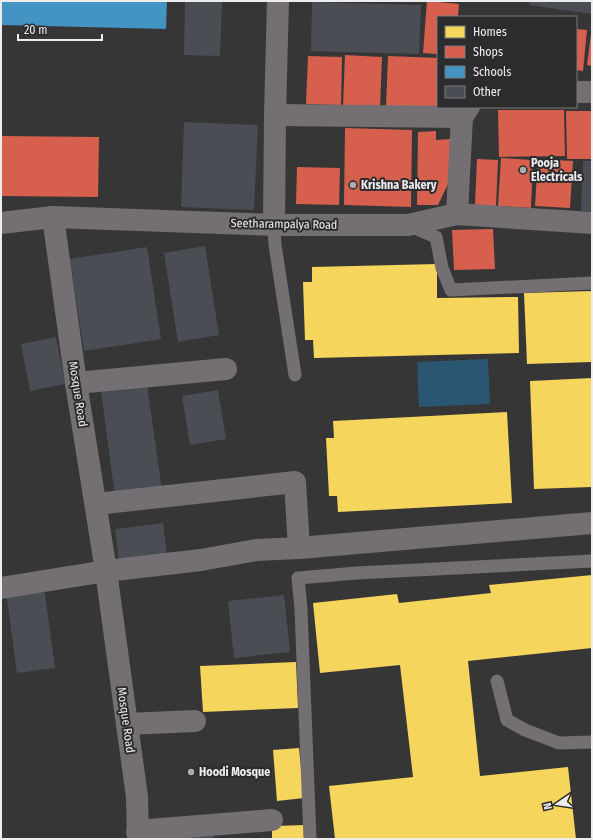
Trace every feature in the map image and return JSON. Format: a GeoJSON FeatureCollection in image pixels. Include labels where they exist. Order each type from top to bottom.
{"type":"FeatureCollection","features":[{"type":"Feature","properties":{"kind":"street"},"geometry":{"type":"LineString","coordinates":[[274,225],[278,1]]}},
{"type":"Feature","properties":{"kind":"street"},"geometry":{"type":"LineString","coordinates":[[577,92],[592,92]]}},
{"type":"Feature","properties":{"kind":"street"},"geometry":{"type":"LineString","coordinates":[[275,115],[465,112],[457,214]]}},
{"type":"Feature","properties":{"kind":"street","name":"Seetharampalya Road"},"geometry":{"type":"LineString","coordinates":[[1,223],[53,217],[274,225],[408,225],[457,214],[592,223]]}},
{"type":"Feature","properties":{"kind":"street","name":"Mosque Road"},"geometry":{"type":"LineString","coordinates":[[53,217],[76,383],[106,571],[137,797],[137,835]]}},
{"type":"Feature","properties":{"kind":"street"},"geometry":{"type":"LineString","coordinates":[[76,383],[226,368]]}},
{"type":"Feature","properties":{"kind":"street"},"geometry":{"type":"LineString","coordinates":[[96,504],[296,482],[299,548]]}},
{"type":"Feature","properties":{"kind":"street"},"geometry":{"type":"LineString","coordinates":[[1,588],[106,571],[201,560],[256,550],[299,548],[592,522]]}},
{"type":"Feature","properties":{"kind":"street"},"geometry":{"type":"LineString","coordinates":[[127,724],[195,721]]}},
{"type":"Feature","properties":{"kind":"street"},"geometry":{"type":"LineString","coordinates":[[137,835],[272,820]]}},
{"type":"Feature","properties":{"kind":"lane"},"geometry":{"type":"LineString","coordinates":[[274,225],[275,245],[295,375]]}},
{"type":"Feature","properties":{"kind":"lane"},"geometry":{"type":"LineString","coordinates":[[408,225],[436,236],[442,268],[451,290],[592,283]]}},
{"type":"Feature","properties":{"kind":"lane"},"geometry":{"type":"LineString","coordinates":[[310,839],[301,617],[298,578],[357,573],[592,561]]}},
{"type":"Feature","properties":{"kind":"lane"},"geometry":{"type":"LineString","coordinates":[[497,681],[507,720],[525,730],[559,743],[592,742]]}},
{"type":"Feature","properties":{"kind":"water"},"geometry":{"type":"Polygon","coordinates":[[[488,359],[490,404],[419,407],[417,362],[488,359]]]}},
{"type":"Feature","properties":{"kind":"building: Homes"},"geometry":{"type":"Polygon","coordinates":[[[437,264],[437,298],[518,297],[519,353],[314,358],[313,340],[305,340],[303,282],[312,282],[312,267],[437,264]]]}},
{"type":"Feature","properties":{"kind":"building: Homes"},"geometry":{"type":"Polygon","coordinates":[[[592,291],[592,362],[527,364],[524,293],[592,291]]]}},
{"type":"Feature","properties":{"kind":"building: Homes"},"geometry":{"type":"Polygon","coordinates":[[[592,378],[592,487],[534,489],[530,381],[592,378]]]}},
{"type":"Feature","properties":{"kind":"building: Homes"},"geometry":{"type":"Polygon","coordinates":[[[507,412],[512,503],[338,512],[337,496],[329,496],[326,438],[334,438],[333,421],[507,412]]]}},
{"type":"Feature","properties":{"kind":"building: Homes"},"geometry":{"type":"Polygon","coordinates":[[[592,575],[592,648],[468,661],[480,776],[568,767],[576,839],[335,839],[329,786],[413,777],[400,665],[320,673],[313,603],[397,594],[399,603],[491,593],[489,585],[592,575]]]}},
{"type":"Feature","properties":{"kind":"building: Homes"},"geometry":{"type":"Polygon","coordinates":[[[296,662],[298,708],[203,712],[200,666],[296,662]]]}},
{"type":"Feature","properties":{"kind":"building: Homes"},"geometry":{"type":"Polygon","coordinates":[[[299,748],[304,798],[277,801],[273,750],[299,748]]]}},
{"type":"Feature","properties":{"kind":"building: Homes"},"geometry":{"type":"Polygon","coordinates":[[[306,825],[306,839],[272,839],[272,826],[306,825]]]}},
{"type":"Feature","properties":{"kind":"building: Shops"},"geometry":{"type":"Polygon","coordinates":[[[427,1],[459,4],[458,16],[437,16],[437,54],[423,53],[427,1]]]}},
{"type":"Feature","properties":{"kind":"building: Shops"},"geometry":{"type":"Polygon","coordinates":[[[577,29],[587,30],[583,71],[577,70],[577,29]]]}},
{"type":"Feature","properties":{"kind":"building: Shops"},"geometry":{"type":"Polygon","coordinates":[[[592,34],[592,66],[587,65],[592,34]]]}},
{"type":"Feature","properties":{"kind":"building: Shops"},"geometry":{"type":"Polygon","coordinates":[[[345,55],[382,57],[380,108],[343,107],[345,55]]]}},
{"type":"Feature","properties":{"kind":"building: Shops"},"geometry":{"type":"Polygon","coordinates":[[[308,56],[342,57],[341,105],[306,104],[308,56]]]}},
{"type":"Feature","properties":{"kind":"building: Shops"},"geometry":{"type":"Polygon","coordinates":[[[388,56],[437,58],[437,108],[386,106],[388,56]]]}},
{"type":"Feature","properties":{"kind":"building: Shops"},"geometry":{"type":"Polygon","coordinates":[[[498,110],[564,110],[565,156],[499,157],[498,110]]]}},
{"type":"Feature","properties":{"kind":"building: Shops"},"geometry":{"type":"Polygon","coordinates":[[[566,111],[592,111],[592,159],[567,159],[566,111]]]}},
{"type":"Feature","properties":{"kind":"building: Shops"},"geometry":{"type":"Polygon","coordinates":[[[345,128],[412,130],[411,207],[344,205],[345,128]]]}},
{"type":"Feature","properties":{"kind":"building: Shops"},"geometry":{"type":"Polygon","coordinates":[[[436,131],[436,140],[450,139],[449,182],[438,205],[417,205],[418,132],[436,131]]]}},
{"type":"Feature","properties":{"kind":"building: Shops"},"geometry":{"type":"Polygon","coordinates":[[[1,136],[99,137],[98,197],[1,196],[1,136]]]}},
{"type":"Feature","properties":{"kind":"building: Shops"},"geometry":{"type":"Polygon","coordinates":[[[501,158],[533,160],[531,208],[498,206],[501,158]]]}},
{"type":"Feature","properties":{"kind":"building: Shops"},"geometry":{"type":"Polygon","coordinates":[[[477,159],[498,160],[496,206],[475,205],[477,159]]]}},
{"type":"Feature","properties":{"kind":"building: Shops"},"geometry":{"type":"Polygon","coordinates":[[[538,159],[573,161],[570,208],[535,206],[538,159]]]}},
{"type":"Feature","properties":{"kind":"building: Shops"},"geometry":{"type":"Polygon","coordinates":[[[297,167],[340,168],[339,205],[296,204],[297,167]]]}},
{"type":"Feature","properties":{"kind":"building: Shops"},"geometry":{"type":"Polygon","coordinates":[[[493,229],[495,269],[454,270],[452,230],[493,229]]]}},
{"type":"Feature","properties":{"kind":"building: Schools"},"geometry":{"type":"Polygon","coordinates":[[[1,1],[167,1],[166,29],[1,25],[1,1]]]}},
{"type":"Feature","properties":{"kind":"building: Other"},"geometry":{"type":"Polygon","coordinates":[[[185,1],[222,1],[220,56],[184,55],[185,1]]]}},
{"type":"Feature","properties":{"kind":"building: Other"},"geometry":{"type":"Polygon","coordinates":[[[530,1],[592,1],[592,14],[529,5],[530,1]]]}},
{"type":"Feature","properties":{"kind":"building: Other"},"geometry":{"type":"Polygon","coordinates":[[[312,2],[421,5],[419,54],[311,51],[312,2]]]}},
{"type":"Feature","properties":{"kind":"building: Other"},"geometry":{"type":"Polygon","coordinates":[[[184,122],[258,125],[254,210],[181,207],[184,122]]]}},
{"type":"Feature","properties":{"kind":"building: Other"},"geometry":{"type":"Polygon","coordinates":[[[583,161],[592,161],[592,211],[581,211],[583,161]]]}},
{"type":"Feature","properties":{"kind":"building: Other"},"geometry":{"type":"Polygon","coordinates":[[[205,246],[219,335],[178,342],[164,253],[205,246]]]}},
{"type":"Feature","properties":{"kind":"building: Other"},"geometry":{"type":"Polygon","coordinates":[[[147,247],[161,339],[84,351],[70,259],[147,247]]]}},
{"type":"Feature","properties":{"kind":"building: Other"},"geometry":{"type":"Polygon","coordinates":[[[56,337],[65,384],[30,391],[21,344],[56,337]]]}},
{"type":"Feature","properties":{"kind":"building: Other"},"geometry":{"type":"Polygon","coordinates":[[[147,385],[162,490],[115,496],[101,391],[147,385]]]}},
{"type":"Feature","properties":{"kind":"building: Other"},"geometry":{"type":"Polygon","coordinates":[[[218,390],[226,439],[190,445],[182,396],[218,390]]]}},
{"type":"Feature","properties":{"kind":"building: Other"},"geometry":{"type":"Polygon","coordinates":[[[163,523],[167,555],[119,561],[115,529],[163,523]]]}},
{"type":"Feature","properties":{"kind":"building: Other"},"geometry":{"type":"Polygon","coordinates":[[[44,587],[55,668],[17,673],[6,592],[44,587]]]}},
{"type":"Feature","properties":{"kind":"building: Other"},"geometry":{"type":"Polygon","coordinates":[[[284,595],[290,652],[234,658],[228,601],[284,595]]]}},
{"type":"Feature","properties":{"kind":"building: Other"},"geometry":{"type":"Polygon","coordinates":[[[214,833],[214,839],[164,839],[214,833]]]}},
{"type":"Feature","properties":{"kind":"place","name":"Pooja Electricals"},"geometry":{"type":"Point","coordinates":[523,170]}},
{"type":"Feature","properties":{"kind":"place","name":"Krishna Bakery"},"geometry":{"type":"Point","coordinates":[353,185]}},
{"type":"Feature","properties":{"kind":"place","name":"Hoodi Mosque"},"geometry":{"type":"Point","coordinates":[191,772]}}]}
